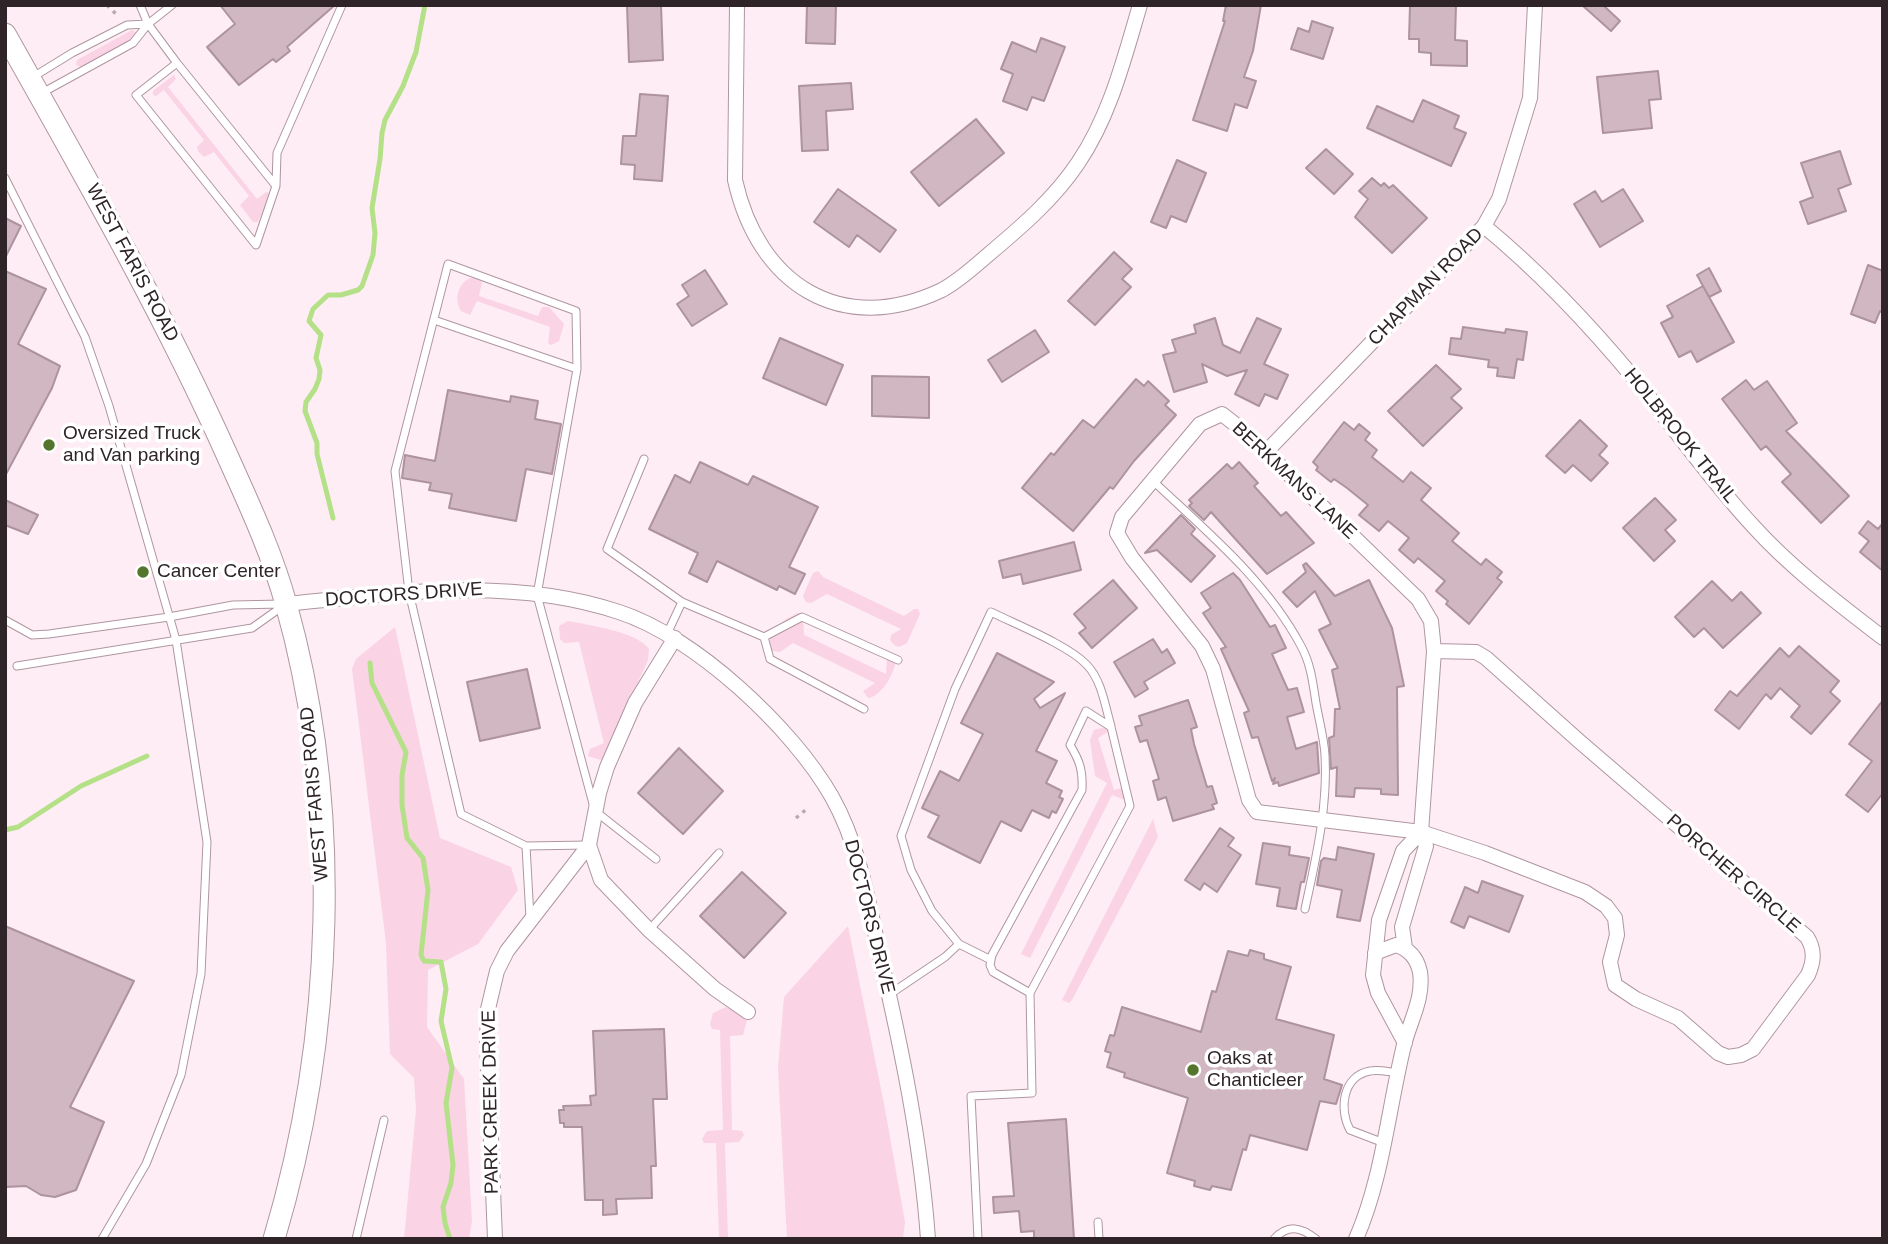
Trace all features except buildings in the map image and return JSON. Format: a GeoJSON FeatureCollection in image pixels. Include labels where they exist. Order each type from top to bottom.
{"type":"FeatureCollection","features":[{"type":"Feature","properties":{"kind":"main road","name":"WEST FARIS ROAD"},"geometry":{"type":"LineString","coordinates":[[5,34],[177,348],[256,520],[286,604],[311,715],[319,786],[324,917],[321,989],[312,1073],[298,1145],[274,1239]]}},
{"type":"Feature","properties":{"kind":"street"},"geometry":{"type":"LineString","coordinates":[[737,5],[735,180],[745,214],[766,254],[787,277],[835,305],[855,308],[915,300],[943,289],[961,278],[1055,194],[1094,138],[1120,74],[1140,5]]}},
{"type":"Feature","properties":{"kind":"street","name":"CHAPMAN ROAD"},"geometry":{"type":"LineString","coordinates":[[1265,453],[1484,226],[1502,191],[1530,98],[1535,5]]}},
{"type":"Feature","properties":{"kind":"street","name":"HOLBROOK TRAIL"},"geometry":{"type":"LineString","coordinates":[[1484,226],[1549,282],[1594,331],[1754,528],[1815,584],[1883,638]]}},
{"type":"Feature","properties":{"kind":"street","name":"BERKMANS LANE"},"geometry":{"type":"LineString","coordinates":[[1356,1239],[1370,1202],[1405,1043],[1419,998],[1420,971],[1412,953],[1405,948],[1402,927],[1426,846],[1421,832],[1434,651],[1431,621],[1418,599],[1245,432],[1222,414],[1200,424],[1122,517],[1117,533],[1132,558],[1202,646],[1213,669],[1249,800],[1257,812],[1421,832]]}},
{"type":"Feature","properties":{"kind":"street","name":"DOCTORS DRIVE"},"geometry":{"type":"LineString","coordinates":[[286,604],[409,592],[493,590],[537,595],[620,612],[671,636],[721,673],[772,720],[804,757],[832,797],[849,835],[865,887],[915,1123],[928,1239]]}},
{"type":"Feature","properties":{"kind":"street","name":"PARK CREEK DRIVE"},"geometry":{"type":"LineString","coordinates":[[495,1239],[487,1042],[488,1009],[497,971],[507,951],[530,919],[589,845],[607,767],[635,703],[671,636]]}},
{"type":"Feature","properties":{"kind":"street","name":"PORCHER CIRCLE"},"geometry":{"type":"LineString","coordinates":[[1421,832],[1531,870],[1585,892],[1606,906],[1615,918],[1617,934],[1610,962],[1615,985],[1636,999],[1678,1018],[1718,1053],[1728,1056],[1741,1055],[1753,1049],[1808,975],[1812,965],[1811,944],[1807,937],[1486,658],[1476,652],[1434,651]]}},
{"type":"Feature","properties":{"kind":"street"},"geometry":{"type":"LineString","coordinates":[[1405,1043],[1378,993],[1373,975],[1379,920],[1403,851],[1421,832]]}},
{"type":"Feature","properties":{"kind":"street"},"geometry":{"type":"LineString","coordinates":[[589,845],[601,880],[649,930],[715,989],[748,1012]]}},
{"type":"Feature","properties":{"kind":"street"},"geometry":{"type":"LineString","coordinates":[[1375,953],[1396,945],[1405,948]]}},
{"type":"Feature","properties":{"kind":"lane"},"geometry":{"type":"LineString","coordinates":[[140,5],[148,24],[177,64],[276,186]]}},
{"type":"Feature","properties":{"kind":"lane"},"geometry":{"type":"LineString","coordinates":[[35,87],[134,43],[148,24],[172,5]]}},
{"type":"Feature","properties":{"kind":"lane"},"geometry":{"type":"LineString","coordinates":[[177,64],[136,95],[256,245],[276,186],[278,153],[342,5]]}},
{"type":"Feature","properties":{"kind":"lane"},"geometry":{"type":"LineString","coordinates":[[35,87],[72,52],[127,25],[148,24]]}},
{"type":"Feature","properties":{"kind":"lane"},"geometry":{"type":"LineString","coordinates":[[5,178],[85,337],[109,406],[176,640],[207,842],[201,974],[181,1075],[146,1164],[102,1239]]}},
{"type":"Feature","properties":{"kind":"lane"},"geometry":{"type":"LineString","coordinates":[[589,845],[526,846],[461,814],[409,592],[395,471],[448,264],[576,311],[576,369],[537,595],[595,811],[656,859]]}},
{"type":"Feature","properties":{"kind":"lane"},"geometry":{"type":"LineString","coordinates":[[434,320],[576,369]]}},
{"type":"Feature","properties":{"kind":"lane"},"geometry":{"type":"LineString","coordinates":[[644,459],[607,549],[682,601],[765,637]]}},
{"type":"Feature","properties":{"kind":"lane"},"geometry":{"type":"LineString","coordinates":[[1152,480],[1248,572],[1303,648],[1310,668],[1325,754],[1322,820],[1305,909]]}},
{"type":"Feature","properties":{"kind":"lane"},"geometry":{"type":"LineString","coordinates":[[671,636],[682,601]]}},
{"type":"Feature","properties":{"kind":"lane"},"geometry":{"type":"LineString","coordinates":[[5,620],[32,635],[169,617],[233,605],[286,604]]}},
{"type":"Feature","properties":{"kind":"lane"},"geometry":{"type":"LineString","coordinates":[[17,666],[252,628],[286,604]]}},
{"type":"Feature","properties":{"kind":"lane"},"geometry":{"type":"LineString","coordinates":[[978,1239],[971,1097],[1032,1093],[1030,993],[1130,806],[1101,689],[1088,666],[1071,652],[991,612],[955,689],[901,836],[911,870],[932,911],[959,944],[991,961]]}},
{"type":"Feature","properties":{"kind":"lane"},"geometry":{"type":"LineString","coordinates":[[765,637],[802,617],[898,660]]}},
{"type":"Feature","properties":{"kind":"lane"},"geometry":{"type":"LineString","coordinates":[[765,637],[770,659],[864,709]]}},
{"type":"Feature","properties":{"kind":"lane"},"geometry":{"type":"LineString","coordinates":[[1030,993],[993,972],[991,961],[1082,790],[1083,772],[1070,745],[1086,711],[1111,727]]}},
{"type":"Feature","properties":{"kind":"lane"},"geometry":{"type":"LineString","coordinates":[[526,846],[530,919]]}},
{"type":"Feature","properties":{"kind":"lane"},"geometry":{"type":"LineString","coordinates":[[649,930],[719,853]]}},
{"type":"Feature","properties":{"kind":"lane"},"geometry":{"type":"LineString","coordinates":[[889,995],[945,957],[959,944]]}},
{"type":"Feature","properties":{"kind":"lane"},"geometry":{"type":"LineString","coordinates":[[1384,1143],[1350,1130],[1343,1112],[1344,1099],[1349,1084],[1358,1075],[1371,1071],[1398,1073]]}},
{"type":"Feature","properties":{"kind":"lane"},"geometry":{"type":"LineString","coordinates":[[356,1239],[384,1120]]}},
{"type":"Feature","properties":{"kind":"lane"},"geometry":{"type":"LineString","coordinates":[[1098,1222],[1099,1239]]}},
{"type":"Feature","properties":{"kind":"lane"},"geometry":{"type":"LineString","coordinates":[[1275,1239],[1282,1231],[1292,1228],[1306,1231],[1316,1239]]}},
{"type":"Feature","properties":{"kind":"path"},"geometry":{"type":"LineString","coordinates":[[796,818],[810,807]]}},
{"type":"Feature","properties":{"kind":"shaded area"},"geometry":{"type":"Polygon","coordinates":[[[132,30],[137,33],[136,38],[81,67],[76,65],[77,60],[132,30]]]}},
{"type":"Feature","properties":{"kind":"shaded area"},"geometry":{"type":"Polygon","coordinates":[[[174,75],[176,79],[168,87],[257,199],[266,192],[269,193],[270,197],[258,222],[253,222],[240,205],[249,196],[214,152],[204,157],[198,151],[197,147],[204,140],[164,90],[156,96],[153,95],[153,91],[174,75]]]}},
{"type":"Feature","properties":{"kind":"shaded area"},"geometry":{"type":"Polygon","coordinates":[[[475,277],[482,282],[479,296],[538,316],[542,307],[549,307],[564,324],[559,341],[551,345],[548,343],[550,327],[477,301],[470,315],[461,311],[458,295],[461,285],[475,277]]]}},
{"type":"Feature","properties":{"kind":"shaded area"},"geometry":{"type":"Polygon","coordinates":[[[818,571],[823,577],[904,616],[918,609],[920,614],[907,643],[899,647],[890,640],[891,635],[901,629],[827,594],[811,603],[806,602],[803,596],[813,573],[818,571]]]}},
{"type":"Feature","properties":{"kind":"shaded area"},"geometry":{"type":"Polygon","coordinates":[[[798,613],[803,617],[804,635],[886,674],[887,658],[896,661],[890,678],[882,689],[868,698],[863,691],[875,683],[793,643],[780,652],[772,651],[770,639],[776,628],[798,613]]]}},
{"type":"Feature","properties":{"kind":"shaded area"},"geometry":{"type":"Polygon","coordinates":[[[568,621],[624,634],[635,638],[649,649],[648,660],[601,760],[588,756],[590,749],[604,743],[579,642],[564,643],[560,639],[559,626],[568,621]]]}},
{"type":"Feature","properties":{"kind":"shaded area"},"geometry":{"type":"Polygon","coordinates":[[[395,627],[440,838],[511,867],[518,890],[478,944],[428,970],[427,1027],[464,1079],[472,1221],[469,1239],[404,1239],[416,1110],[414,1078],[390,1054],[386,943],[352,669],[356,659],[395,627]]]}},
{"type":"Feature","properties":{"kind":"shaded area"},"geometry":{"type":"Polygon","coordinates":[[[1102,728],[1109,731],[1098,738],[1114,790],[1126,787],[1125,800],[1112,795],[1030,958],[1021,954],[1107,783],[1095,776],[1090,740],[1094,730],[1102,728]]]}},
{"type":"Feature","properties":{"kind":"shaded area"},"geometry":{"type":"Polygon","coordinates":[[[1153,819],[1158,837],[1072,1000],[1069,1003],[1062,1000],[1153,819]]]}},
{"type":"Feature","properties":{"kind":"shaded area"},"geometry":{"type":"Polygon","coordinates":[[[848,926],[905,1222],[903,1239],[787,1239],[778,1069],[784,997],[848,926]]]}},
{"type":"Feature","properties":{"kind":"shaded area"},"geometry":{"type":"Polygon","coordinates":[[[726,1007],[746,1016],[747,1020],[743,1035],[730,1036],[732,1130],[742,1131],[744,1135],[739,1142],[725,1143],[728,1239],[719,1239],[716,1143],[704,1143],[702,1139],[707,1131],[723,1130],[720,1030],[712,1029],[710,1024],[713,1013],[726,1007]]]}},
{"type":"Feature","properties":{"kind":"waterway"},"geometry":{"type":"LineString","coordinates":[[333,518],[317,454],[317,443],[305,411],[306,402],[315,389],[320,370],[316,358],[321,335],[309,321],[313,309],[328,295],[341,295],[358,290],[362,286],[373,255],[375,233],[372,208],[382,133],[385,120],[403,86],[416,52],[425,5]]}},
{"type":"Feature","properties":{"kind":"waterway"},"geometry":{"type":"LineString","coordinates":[[370,663],[372,683],[406,752],[402,775],[402,805],[407,838],[423,858],[428,890],[421,955],[424,961],[441,962],[446,989],[441,1021],[452,1068],[446,1103],[453,1165],[451,1183],[443,1207],[450,1239]]}},
{"type":"Feature","properties":{"kind":"waterway"},"geometry":{"type":"LineString","coordinates":[[5,830],[18,827],[81,786],[147,756]]}},
{"type":"Feature","properties":{"kind":"place","name":"Oversized Truck and Van parking"},"geometry":{"type":"Point","coordinates":[49,445]}},
{"type":"Feature","properties":{"kind":"place","name":"Cancer Center"},"geometry":{"type":"Point","coordinates":[143,572]}},
{"type":"Feature","properties":{"kind":"place","name":"Oaks at Chanticleer"},"geometry":{"type":"Point","coordinates":[1193,1070]}}]}
